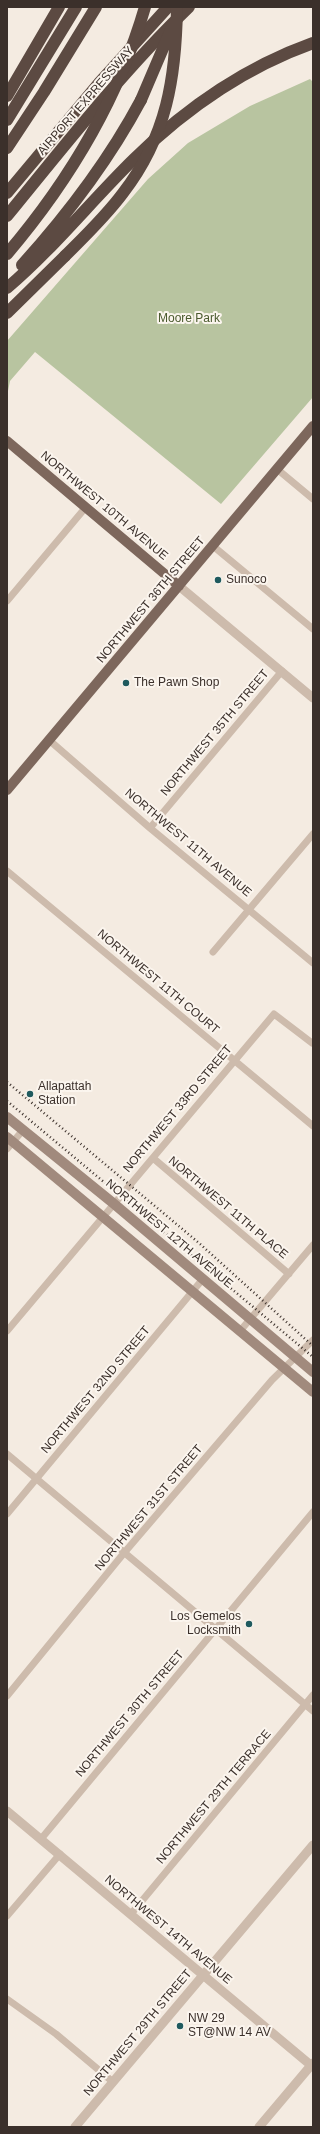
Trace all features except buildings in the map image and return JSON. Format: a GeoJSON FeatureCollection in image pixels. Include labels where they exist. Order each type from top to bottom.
{"type":"FeatureCollection","features":[{"type":"Feature","properties":{"kind":"highway"},"geometry":{"type":"LineString","coordinates":[[7,96],[59,7]]}},
{"type":"Feature","properties":{"kind":"highway"},"geometry":{"type":"LineString","coordinates":[[7,120],[76,7]]}},
{"type":"Feature","properties":{"kind":"highway"},"geometry":{"type":"LineString","coordinates":[[7,148],[44,92],[96,7]]}},
{"type":"Feature","properties":{"kind":"highway"},"geometry":{"type":"LineString","coordinates":[[7,254],[65,179],[95,130],[120,76],[145,7]]}},
{"type":"Feature","properties":{"kind":"highway","name":"AIRPORT EXPRESSWAY"},"geometry":{"type":"LineString","coordinates":[[7,193],[99,83],[168,7]]}},
{"type":"Feature","properties":{"kind":"highway"},"geometry":{"type":"LineString","coordinates":[[7,282],[41,244],[82,193],[114,146],[141,100],[161,56],[178,7]]}},
{"type":"Feature","properties":{"kind":"highway"},"geometry":{"type":"LineString","coordinates":[[7,313],[65,256],[124,193],[151,147],[160,127],[171,88],[176,58],[178,7]]}},
{"type":"Feature","properties":{"kind":"highway","name":"AIRPORT EXPRESSWAY"},"geometry":{"type":"LineString","coordinates":[[7,216],[165,30],[189,7]]}},
{"type":"Feature","properties":{"kind":"highway"},"geometry":{"type":"LineString","coordinates":[[7,288],[56,242],[134,159],[176,122],[211,96],[246,74],[313,43]]}},
{"type":"Feature","properties":{"kind":"main road","name":"NORTHWEST 36TH STREET"},"geometry":{"type":"LineString","coordinates":[[8,787],[214,546],[313,426]]}},
{"type":"Feature","properties":{"kind":"main road","name":"NORTHWEST 10TH AVENUE"},"geometry":{"type":"LineString","coordinates":[[7,441],[179,586]]}},
{"type":"Feature","properties":{"kind":"main road","name":"NORTHWEST 12TH AVENUE"},"geometry":{"type":"LineString","coordinates":[[7,1117],[313,1372]]}},
{"type":"Feature","properties":{"kind":"main road"},"geometry":{"type":"LineString","coordinates":[[9,1143],[102,1216],[313,1392]]}},
{"type":"Feature","properties":{"kind":"street"},"geometry":{"type":"LineString","coordinates":[[277,469],[313,500]]}},
{"type":"Feature","properties":{"kind":"street"},"geometry":{"type":"LineString","coordinates":[[7,601],[86,507]]}},
{"type":"Feature","properties":{"kind":"street"},"geometry":{"type":"LineString","coordinates":[[214,546],[313,629]]}},
{"type":"Feature","properties":{"kind":"street","name":"NORTHWEST 10TH AVENUE"},"geometry":{"type":"LineString","coordinates":[[179,586],[313,698]]}},
{"type":"Feature","properties":{"kind":"street","name":"NORTHWEST 35TH STREET"},"geometry":{"type":"LineString","coordinates":[[150,828],[282,671]]}},
{"type":"Feature","properties":{"kind":"street","name":"NORTHWEST 11TH AVENUE"},"geometry":{"type":"LineString","coordinates":[[49,740],[150,828],[313,963]]}},
{"type":"Feature","properties":{"kind":"street"},"geometry":{"type":"LineString","coordinates":[[213,952],[313,834]]}},
{"type":"Feature","properties":{"kind":"street","name":"NORTHWEST 11TH COURT"},"geometry":{"type":"LineString","coordinates":[[7,871],[313,1126]]}},
{"type":"Feature","properties":{"kind":"street","name":"NORTHWEST 33RD STREET"},"geometry":{"type":"LineString","coordinates":[[7,1331],[102,1216],[153,1158],[234,1059],[274,1014],[312,1043],[313,1042]]}},
{"type":"Feature","properties":{"kind":"street"},"geometry":{"type":"LineString","coordinates":[[9,1143],[23,1130]]}},
{"type":"Feature","properties":{"kind":"street","name":"NORTHWEST 11TH PLACE"},"geometry":{"type":"LineString","coordinates":[[153,1158],[289,1274]]}},
{"type":"Feature","properties":{"kind":"street"},"geometry":{"type":"LineString","coordinates":[[240,1331],[313,1245]]}},
{"type":"Feature","properties":{"kind":"street","name":"NORTHWEST 32ND STREET"},"geometry":{"type":"LineString","coordinates":[[7,1514],[202,1280]]}},
{"type":"Feature","properties":{"kind":"street","name":"NORTHWEST 31ST STREET"},"geometry":{"type":"LineString","coordinates":[[7,1696],[124,1553],[284,1368],[313,1340]]}},
{"type":"Feature","properties":{"kind":"street"},"geometry":{"type":"LineString","coordinates":[[7,1454],[313,1711]]}},
{"type":"Feature","properties":{"kind":"street","name":"NORTHWEST 30TH STREET"},"geometry":{"type":"LineString","coordinates":[[41,1839],[313,1512]]}},
{"type":"Feature","properties":{"kind":"street","name":"NORTHWEST 29TH TERRACE"},"geometry":{"type":"LineString","coordinates":[[131,1914],[313,1695]]}},
{"type":"Feature","properties":{"kind":"street","name":"NORTHWEST 14TH AVENUE"},"geometry":{"type":"LineString","coordinates":[[7,1811],[312,2065]]}},
{"type":"Feature","properties":{"kind":"street","name":"NORTHWEST 29TH STREET"},"geometry":{"type":"LineString","coordinates":[[75,2127],[313,1845]]}},
{"type":"Feature","properties":{"kind":"street"},"geometry":{"type":"LineString","coordinates":[[7,1916],[60,1854]]}},
{"type":"Feature","properties":{"kind":"street"},"geometry":{"type":"LineString","coordinates":[[7,1999],[56,2034],[113,2082]]}},
{"type":"Feature","properties":{"kind":"street"},"geometry":{"type":"LineString","coordinates":[[259,2127],[312,2065]]}},
{"type":"Feature","properties":{"kind":"green space","name":"Moore Park"},"geometry":{"type":"Polygon","coordinates":[[[310,79],[313,82],[313,397],[221,504],[35,352],[10,381],[7,396],[7,341],[148,179],[188,143],[250,106],[310,79]]]}},
{"type":"Feature","properties":{"kind":"railway"},"geometry":{"type":"LineString","coordinates":[[7,1082],[199,1243],[313,1346]]}},
{"type":"Feature","properties":{"kind":"railway"},"geometry":{"type":"LineString","coordinates":[[7,1101],[313,1357]]}},
{"type":"Feature","properties":{"kind":"place","name":"Sunoco"},"geometry":{"type":"Point","coordinates":[218,580]}},
{"type":"Feature","properties":{"kind":"place","name":"The Pawn Shop"},"geometry":{"type":"Point","coordinates":[126,683]}},
{"type":"Feature","properties":{"kind":"place","name":"Allapattah Station"},"geometry":{"type":"Point","coordinates":[30,1094]}},
{"type":"Feature","properties":{"kind":"place","name":"Los Gemelos Locksmith"},"geometry":{"type":"Point","coordinates":[249,1624]}},
{"type":"Feature","properties":{"kind":"place","name":"NW 29 ST@NW 14 AV"},"geometry":{"type":"Point","coordinates":[180,2026]}}]}
